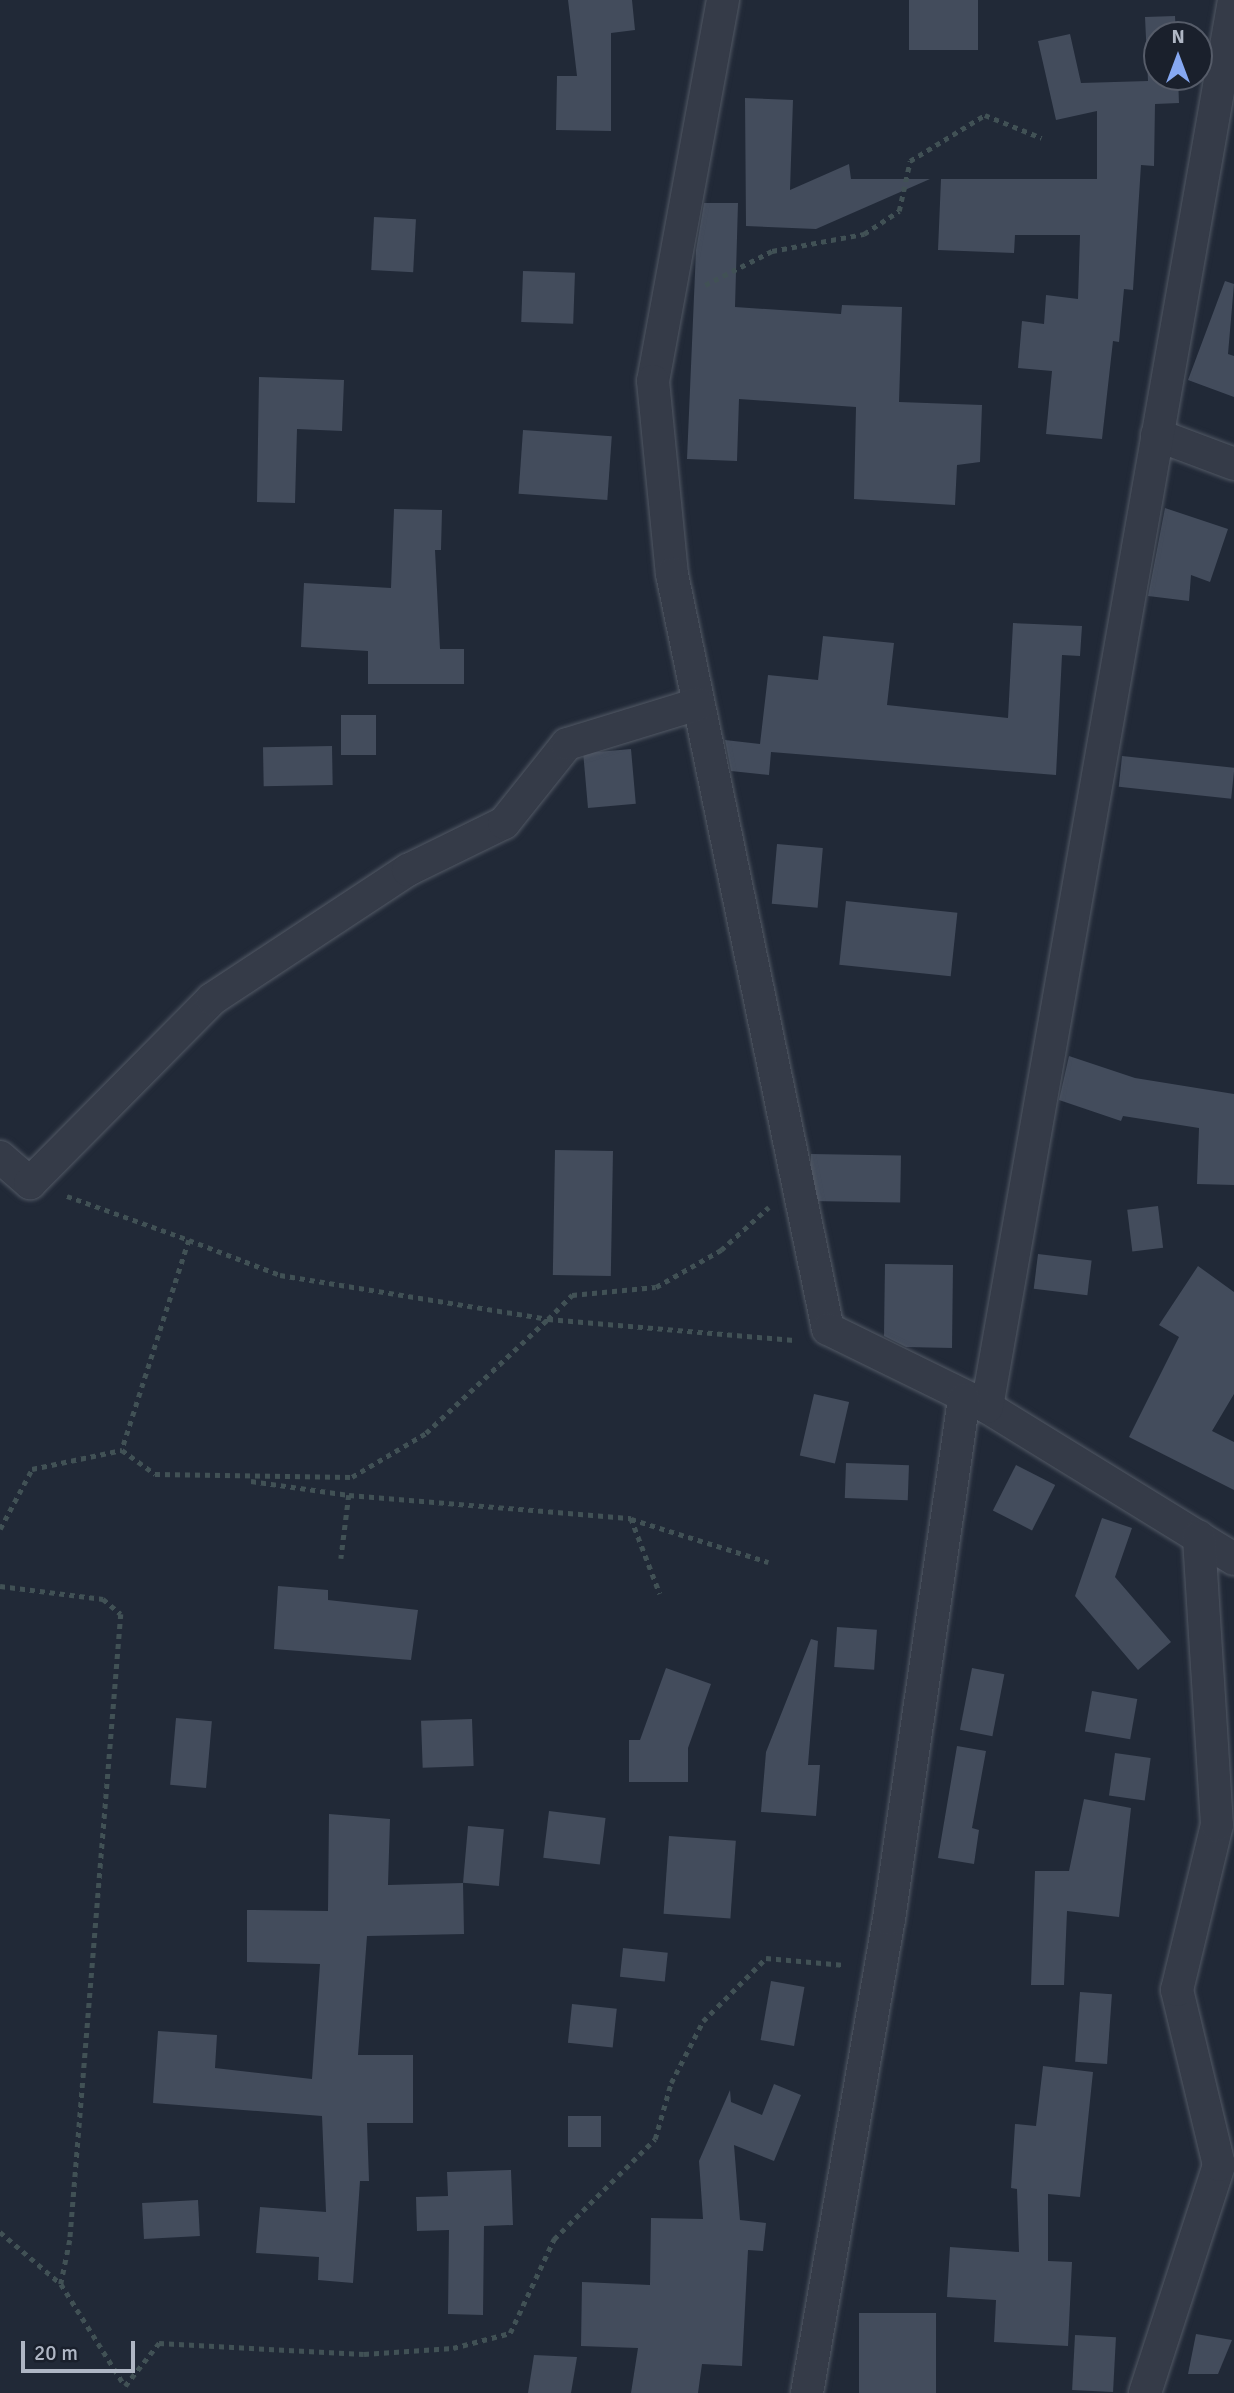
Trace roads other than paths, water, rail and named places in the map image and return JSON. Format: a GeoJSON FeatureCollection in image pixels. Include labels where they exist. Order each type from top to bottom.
{"type":"FeatureCollection","features":[{"type":"Feature","properties":{"kind":"street"},"geometry":{"type":"LineString","coordinates":[[723,0],[653,381],[672,574],[828,1329],[975,1403],[1234,1559]]}},
{"type":"Feature","properties":{"kind":"street"},"geometry":{"type":"LineString","coordinates":[[807,2393],[975,1403],[1157,435],[1234,0]]}},
{"type":"Feature","properties":{"kind":"street"},"geometry":{"type":"LineString","coordinates":[[1157,435],[1234,464]]}},
{"type":"Feature","properties":{"kind":"street"},"geometry":{"type":"LineString","coordinates":[[0,1157],[30,1183],[212,999],[408,870],[504,823],[566,744],[698,704]]}},
{"type":"Feature","properties":{"kind":"street"},"geometry":{"type":"LineString","coordinates":[[1145,2393],[1219,2165],[1177,1990],[1217,1825],[1199,1537]]}}]}
